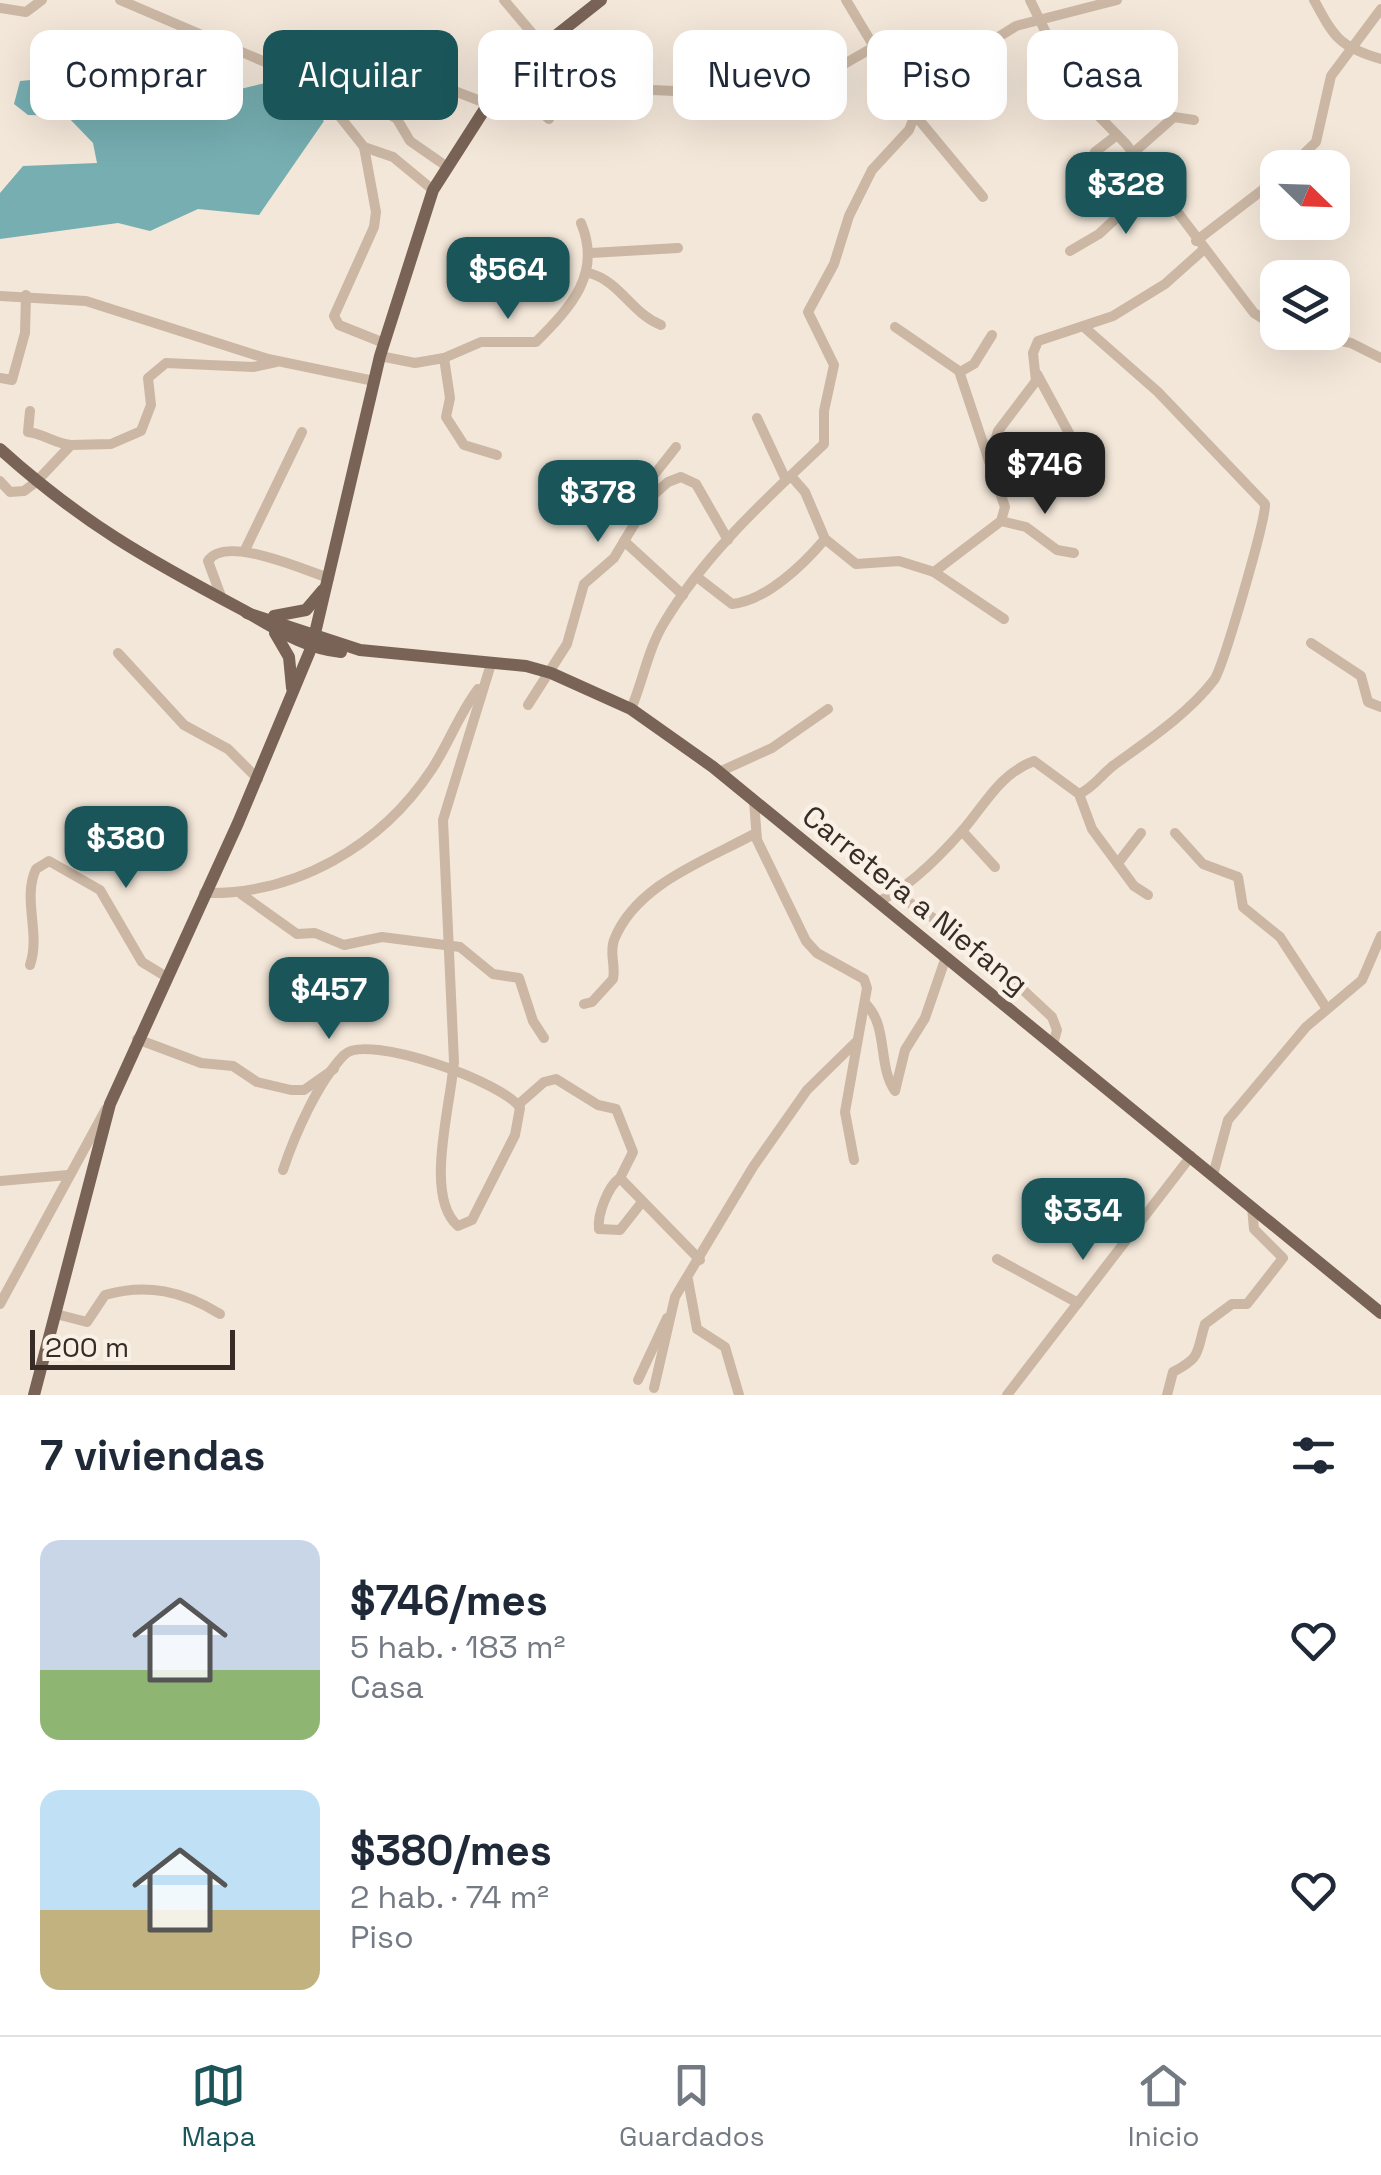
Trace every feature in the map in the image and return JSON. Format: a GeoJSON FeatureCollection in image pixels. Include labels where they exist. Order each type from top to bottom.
{"type":"FeatureCollection","features":[{"type":"Feature","properties":{"kind":"main road"},"geometry":{"type":"LineString","coordinates":[[562,30],[598,1]]}},
{"type":"Feature","properties":{"kind":"main road"},"geometry":{"type":"LineString","coordinates":[[34,1395],[110,1104],[258,779],[314,641],[382,350],[433,190],[478,119]]}},
{"type":"Feature","properties":{"kind":"main road"},"geometry":{"type":"LineString","coordinates":[[0,449],[36,482],[108,536],[222,600],[314,641],[354,651]]}},
{"type":"Feature","properties":{"kind":"main road"},"geometry":{"type":"LineString","coordinates":[[253,614],[293,615],[306,610],[328,581]]}},
{"type":"Feature","properties":{"kind":"main road"},"geometry":{"type":"LineString","coordinates":[[253,614],[270,628],[289,657],[290,700]]}},
{"type":"Feature","properties":{"kind":"main road"},"geometry":{"type":"LineString","coordinates":[[319,621],[319,630],[330,642]]}},
{"type":"Feature","properties":{"kind":"main road"},"geometry":{"type":"LineString","coordinates":[[270,628],[354,651]]}},
{"type":"Feature","properties":{"kind":"main road"},"geometry":{"type":"LineString","coordinates":[[302,672],[330,654],[354,651]]}},
{"type":"Feature","properties":{"kind":"main road","name":"Carretera a Niefang"},"geometry":{"type":"LineString","coordinates":[[354,651],[526,666],[631,709],[720,772],[1381,1313]]}},
{"type":"Feature","properties":{"kind":"street"},"geometry":{"type":"LineString","coordinates":[[0,8],[26,12],[42,0]]}},
{"type":"Feature","properties":{"kind":"street"},"geometry":{"type":"LineString","coordinates":[[120,0],[298,76],[325,98],[364,147],[376,212],[374,227],[334,316],[339,325],[382,350],[415,363],[444,358],[481,342],[536,342],[589,273],[591,253],[581,223]]}},
{"type":"Feature","properties":{"kind":"street"},"geometry":{"type":"LineString","coordinates":[[504,0],[531,30]]}},
{"type":"Feature","properties":{"kind":"street"},"geometry":{"type":"LineString","coordinates":[[846,0],[867,39]]}},
{"type":"Feature","properties":{"kind":"street"},"geometry":{"type":"LineString","coordinates":[[1030,0],[1066,74],[1260,320]]}},
{"type":"Feature","properties":{"kind":"street"},"geometry":{"type":"LineString","coordinates":[[1007,32],[1040,18],[1117,0]]}},
{"type":"Feature","properties":{"kind":"street"},"geometry":{"type":"LineString","coordinates":[[1314,0],[1329,29],[1350,50],[1381,59]]}},
{"type":"Feature","properties":{"kind":"street"},"geometry":{"type":"LineString","coordinates":[[1308,150],[1316,142],[1331,76],[1381,9]]}},
{"type":"Feature","properties":{"kind":"street"},"geometry":{"type":"LineString","coordinates":[[1132,154],[1174,117],[1194,120]]}},
{"type":"Feature","properties":{"kind":"street"},"geometry":{"type":"LineString","coordinates":[[398,120],[410,142],[446,166]]}},
{"type":"Feature","properties":{"kind":"street"},"geometry":{"type":"LineString","coordinates":[[631,709],[655,641],[683,595],[728,540],[826,438],[824,411],[834,366],[808,312],[834,264],[849,216],[872,170],[909,130],[912,120]]}},
{"type":"Feature","properties":{"kind":"street"},"geometry":{"type":"LineString","coordinates":[[918,120],[983,197]]}},
{"type":"Feature","properties":{"kind":"street"},"geometry":{"type":"LineString","coordinates":[[1088,166],[1095,152],[1116,135]]}},
{"type":"Feature","properties":{"kind":"street"},"geometry":{"type":"LineString","coordinates":[[364,147],[393,156],[433,190]]}},
{"type":"Feature","properties":{"kind":"street"},"geometry":{"type":"LineString","coordinates":[[1070,251],[1099,234],[1154,183]]}},
{"type":"Feature","properties":{"kind":"street"},"geometry":{"type":"LineString","coordinates":[[1077,448],[1037,374],[1033,353],[1038,341],[1113,316],[1152,292],[1260,193]]}},
{"type":"Feature","properties":{"kind":"street"},"geometry":{"type":"LineString","coordinates":[[591,253],[678,248]]}},
{"type":"Feature","properties":{"kind":"street"},"geometry":{"type":"LineString","coordinates":[[589,273],[603,276],[641,317],[661,325]]}},
{"type":"Feature","properties":{"kind":"street"},"geometry":{"type":"LineString","coordinates":[[0,378],[12,380],[25,333],[26,295]]}},
{"type":"Feature","properties":{"kind":"street"},"geometry":{"type":"LineString","coordinates":[[0,296],[26,295],[102,305],[280,361],[374,380]]}},
{"type":"Feature","properties":{"kind":"street"},"geometry":{"type":"LineString","coordinates":[[896,327],[960,372],[1005,507],[1001,521],[934,572]]}},
{"type":"Feature","properties":{"kind":"street"},"geometry":{"type":"LineString","coordinates":[[1078,794],[1130,756],[1214,680],[1266,516],[1265,504],[1214,448],[1084,327]]}},
{"type":"Feature","properties":{"kind":"street"},"geometry":{"type":"LineString","coordinates":[[960,372],[974,364],[992,335]]}},
{"type":"Feature","properties":{"kind":"street"},"geometry":{"type":"LineString","coordinates":[[1350,343],[1381,358]]}},
{"type":"Feature","properties":{"kind":"street"},"geometry":{"type":"LineString","coordinates":[[444,358],[450,398],[446,417],[464,445],[497,455]]}},
{"type":"Feature","properties":{"kind":"street"},"geometry":{"type":"LineString","coordinates":[[30,411],[28,432],[42,433],[53,443],[111,444],[141,431],[151,406],[148,378],[166,363],[252,367],[280,361]]}},
{"type":"Feature","properties":{"kind":"street"},"geometry":{"type":"LineString","coordinates":[[989,460],[996,436],[1037,374]]}},
{"type":"Feature","properties":{"kind":"street"},"geometry":{"type":"LineString","coordinates":[[756,418],[788,478],[806,492],[825,538],[856,564],[899,561],[934,572],[1004,618]]}},
{"type":"Feature","properties":{"kind":"street"},"geometry":{"type":"LineString","coordinates":[[245,550],[302,432]]}},
{"type":"Feature","properties":{"kind":"street"},"geometry":{"type":"LineString","coordinates":[[0,481],[16,493],[36,482],[71,445]]}},
{"type":"Feature","properties":{"kind":"street"},"geometry":{"type":"LineString","coordinates":[[650,498],[646,485],[676,447]]}},
{"type":"Feature","properties":{"kind":"street"},"geometry":{"type":"LineString","coordinates":[[528,706],[567,644],[584,584],[614,558],[650,498],[668,482],[689,480],[703,494],[728,540]]}},
{"type":"Feature","properties":{"kind":"street"},"geometry":{"type":"LineString","coordinates":[[1001,521],[1028,529],[1047,546],[1074,553]]}},
{"type":"Feature","properties":{"kind":"street"},"geometry":{"type":"LineString","coordinates":[[697,578],[732,604],[747,602],[805,560],[825,538]]}},
{"type":"Feature","properties":{"kind":"street"},"geometry":{"type":"LineString","coordinates":[[624,541],[683,595]]}},
{"type":"Feature","properties":{"kind":"street"},"geometry":{"type":"LineString","coordinates":[[222,600],[208,561],[222,551],[245,550],[328,581]]}},
{"type":"Feature","properties":{"kind":"street"},"geometry":{"type":"LineString","coordinates":[[1310,643],[1362,676],[1368,702],[1381,707]]}},
{"type":"Feature","properties":{"kind":"street"},"geometry":{"type":"LineString","coordinates":[[118,653],[184,725],[228,749],[258,779]]}},
{"type":"Feature","properties":{"kind":"street"},"geometry":{"type":"LineString","coordinates":[[204,893],[241,894],[280,886],[366,841],[403,808],[422,782],[491,664]]}},
{"type":"Feature","properties":{"kind":"street"},"geometry":{"type":"LineString","coordinates":[[482,684],[444,820],[453,1070],[439,1193],[441,1204],[458,1226],[472,1220],[506,1155],[520,1118],[519,1104]]}},
{"type":"Feature","properties":{"kind":"street"},"geometry":{"type":"LineString","coordinates":[[720,772],[772,748],[828,709]]}},
{"type":"Feature","properties":{"kind":"street"},"geometry":{"type":"LineString","coordinates":[[878,902],[895,893],[962,831],[992,792],[1034,760],[1078,794],[1086,820],[1134,886],[1148,895]]}},
{"type":"Feature","properties":{"kind":"street"},"geometry":{"type":"LineString","coordinates":[[754,801],[756,833],[806,941],[817,953],[864,979],[865,1003],[845,1112],[854,1160]]}},
{"type":"Feature","properties":{"kind":"street"},"geometry":{"type":"LineString","coordinates":[[962,831],[995,867]]}},
{"type":"Feature","properties":{"kind":"street"},"geometry":{"type":"LineString","coordinates":[[584,1004],[592,1002],[613,979],[616,967],[611,955],[618,933],[656,886],[756,833]]}},
{"type":"Feature","properties":{"kind":"street"},"geometry":{"type":"LineString","coordinates":[[1118,864],[1140,833]]}},
{"type":"Feature","properties":{"kind":"street"},"geometry":{"type":"LineString","coordinates":[[1175,833],[1203,864],[1238,877],[1243,906],[1280,937],[1327,1010]]}},
{"type":"Feature","properties":{"kind":"street"},"geometry":{"type":"LineString","coordinates":[[30,965],[34,945],[30,888],[36,869],[49,861],[100,890],[142,962],[165,976]]}},
{"type":"Feature","properties":{"kind":"street"},"geometry":{"type":"LineString","coordinates":[[895,893],[977,948],[1052,1016],[1057,1030],[1053,1044]]}},
{"type":"Feature","properties":{"kind":"street"},"geometry":{"type":"LineString","coordinates":[[241,894],[297,934],[315,933],[344,945],[382,937],[460,947],[493,974],[519,978],[533,1021],[544,1038]]}},
{"type":"Feature","properties":{"kind":"street"},"geometry":{"type":"LineString","coordinates":[[1213,1174],[1228,1120],[1306,1027],[1362,980],[1381,936]]}},
{"type":"Feature","properties":{"kind":"street"},"geometry":{"type":"LineString","coordinates":[[865,1003],[876,1013],[888,1077],[896,1091],[905,1050],[926,1018],[946,957]]}},
{"type":"Feature","properties":{"kind":"street"},"geometry":{"type":"LineString","coordinates":[[137,1039],[201,1063],[233,1066],[257,1082],[291,1090],[304,1090],[336,1068]]}},
{"type":"Feature","properties":{"kind":"street"},"geometry":{"type":"LineString","coordinates":[[638,1380],[667,1317],[753,1167],[807,1090],[856,1043]]}},
{"type":"Feature","properties":{"kind":"street"},"geometry":{"type":"LineString","coordinates":[[283,1170],[300,1121],[352,1049],[370,1047],[453,1070],[519,1104]]}},
{"type":"Feature","properties":{"kind":"street"},"geometry":{"type":"LineString","coordinates":[[519,1104],[544,1082],[556,1079],[598,1105],[616,1109],[633,1152],[620,1178],[612,1183],[599,1213],[599,1229],[612,1233],[628,1225],[642,1202]]}},
{"type":"Feature","properties":{"kind":"street"},"geometry":{"type":"LineString","coordinates":[[0,1304],[110,1104]]}},
{"type":"Feature","properties":{"kind":"street"},"geometry":{"type":"LineString","coordinates":[[1007,1395],[1190,1156]]}},
{"type":"Feature","properties":{"kind":"street"},"geometry":{"type":"LineString","coordinates":[[0,1181],[68,1176]]}},
{"type":"Feature","properties":{"kind":"street"},"geometry":{"type":"LineString","coordinates":[[620,1178],[700,1260]]}},
{"type":"Feature","properties":{"kind":"street"},"geometry":{"type":"LineString","coordinates":[[1167,1395],[1174,1371],[1194,1362],[1204,1324],[1232,1304],[1247,1304],[1283,1258],[1254,1229],[1252,1206]]}},
{"type":"Feature","properties":{"kind":"street"},"geometry":{"type":"LineString","coordinates":[[997,1259],[1078,1303]]}},
{"type":"Feature","properties":{"kind":"street"},"geometry":{"type":"LineString","coordinates":[[688,1280],[697,1329],[725,1347],[739,1395]]}},
{"type":"Feature","properties":{"kind":"street"},"geometry":{"type":"LineString","coordinates":[[56,1314],[87,1322],[105,1295],[152,1288],[189,1295],[220,1314]]}},
{"type":"Feature","properties":{"kind":"street"},"geometry":{"type":"LineString","coordinates":[[654,1388],[667,1317]]}},
{"type":"Feature","properties":{"kind":"water"},"geometry":{"type":"Polygon","coordinates":[[[30,80],[30,115],[14,104],[20,81],[30,80]]]}},
{"type":"Feature","properties":{"kind":"water"},"geometry":{"type":"Polygon","coordinates":[[[263,84],[263,120],[324,121],[259,215],[198,209],[150,231],[118,223],[0,239],[0,193],[23,166],[97,163],[93,143],[71,120],[243,120],[243,88],[263,84]]]}}]}
